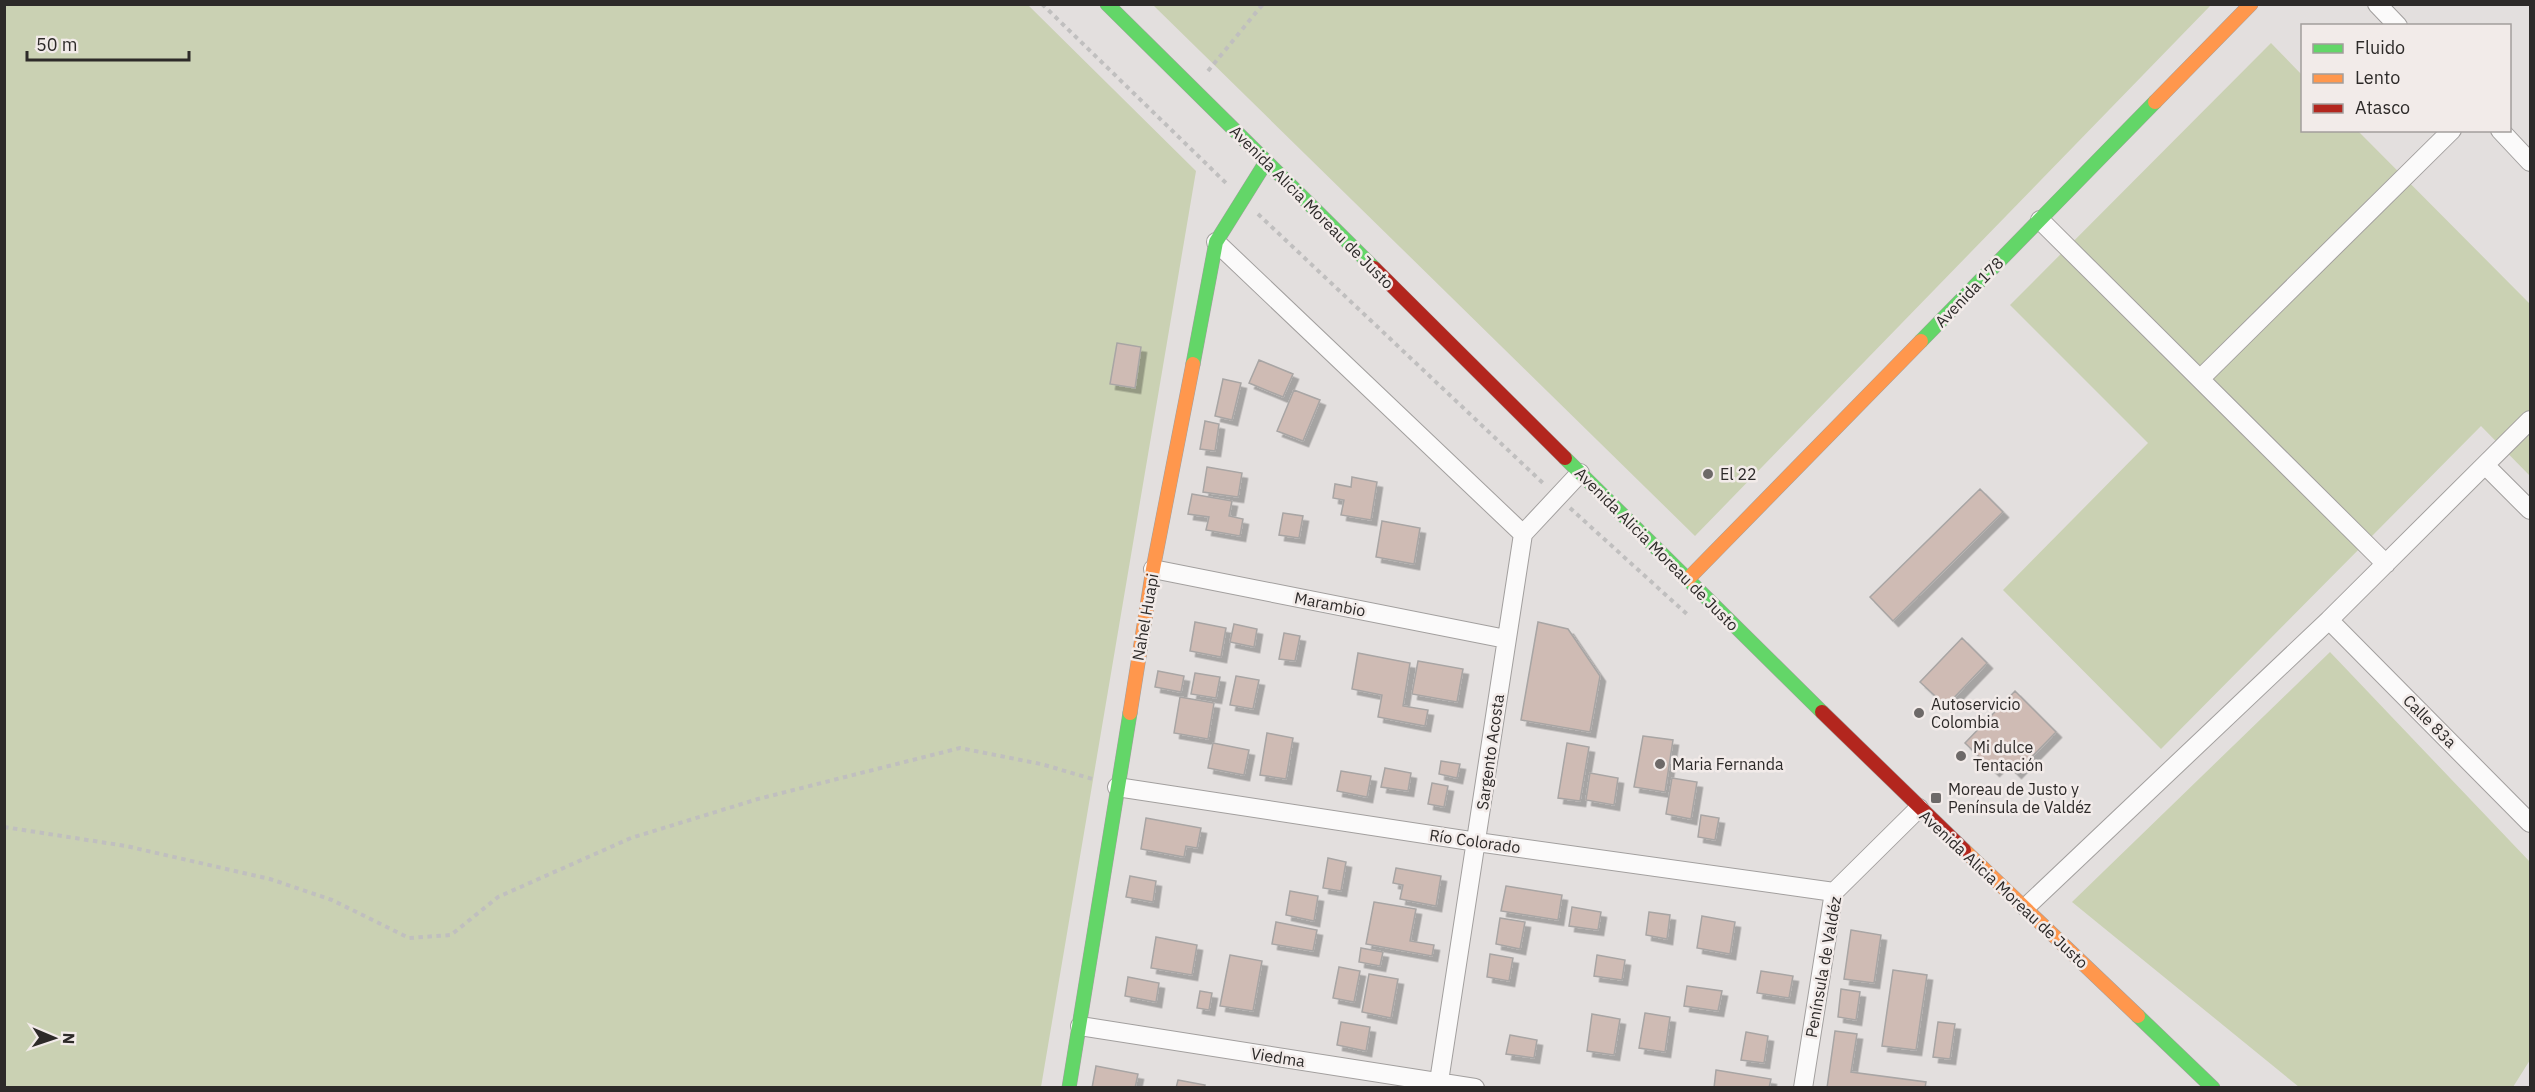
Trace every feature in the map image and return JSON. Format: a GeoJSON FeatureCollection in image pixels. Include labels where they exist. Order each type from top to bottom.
{"type":"FeatureCollection","features":[{"type":"Feature","properties":{"kind":"main road","name":"Avenida Alicia Moreau de Justo"},"geometry":{"type":"LineString","coordinates":[[1107,4],[1919,808],[2026,907],[2213,1088]]}},
{"type":"Feature","properties":{"kind":"main road","name":"Avenida 178"},"geometry":{"type":"LineString","coordinates":[[1688,579],[2251,4]]}},
{"type":"Feature","properties":{"kind":"main road","name":"Nahel Huapi"},"geometry":{"type":"LineString","coordinates":[[1069,1088],[1153,569],[1216,242],[1266,162]]}},
{"type":"Feature","properties":{"kind":"street"},"geometry":{"type":"LineString","coordinates":[[2377,4],[2396,24]]}},
{"type":"Feature","properties":{"kind":"street"},"geometry":{"type":"LineString","coordinates":[[2200,379],[2450,132]]}},
{"type":"Feature","properties":{"kind":"street"},"geometry":{"type":"LineString","coordinates":[[2502,132],[2530,162]]}},
{"type":"Feature","properties":{"kind":"street"},"geometry":{"type":"LineString","coordinates":[[2040,220],[2386,564]]}},
{"type":"Feature","properties":{"kind":"street"},"geometry":{"type":"LineString","coordinates":[[1216,242],[1523,534],[1580,473]]}},
{"type":"Feature","properties":{"kind":"street"},"geometry":{"type":"LineString","coordinates":[[2026,907],[2329,620],[2530,420]]}},
{"type":"Feature","properties":{"kind":"street"},"geometry":{"type":"LineString","coordinates":[[2485,465],[2530,510]]}},
{"type":"Feature","properties":{"kind":"street","name":"Sargento Acosta"},"geometry":{"type":"LineString","coordinates":[[1439,1085],[1523,534]]}},
{"type":"Feature","properties":{"kind":"street","name":"Marambio"},"geometry":{"type":"LineString","coordinates":[[1153,569],[1506,639]]}},
{"type":"Feature","properties":{"kind":"street","name":"Calle 83a"},"geometry":{"type":"LineString","coordinates":[[2329,620],[2530,823]]}},
{"type":"Feature","properties":{"kind":"street","name":"Río Colorado"},"geometry":{"type":"LineString","coordinates":[[1117,787],[1477,842],[1834,892]]}},
{"type":"Feature","properties":{"kind":"street","name":"Península de Valdéz"},"geometry":{"type":"LineString","coordinates":[[1803,1088],[1834,892],[1919,808]]}},
{"type":"Feature","properties":{"kind":"street","name":"Viedma"},"geometry":{"type":"LineString","coordinates":[[1080,1026],[1439,1085],[1475,1088]]}},
{"type":"Feature","properties":{"kind":"path"},"geometry":{"type":"LineString","coordinates":[[1042,4],[1242,199],[1557,497],[1690,617]]}},
{"type":"Feature","properties":{"kind":"path"},"geometry":{"type":"LineString","coordinates":[[1193,89],[1263,4]]}},
{"type":"Feature","properties":{"kind":"path"},"geometry":{"type":"LineString","coordinates":[[4,827],[126,846],[270,879],[332,900],[409,938],[451,935],[498,897],[631,838],[758,799],[960,748],[1041,764],[1117,787]]}},
{"type":"Feature","properties":{"kind":"green space"},"geometry":{"type":"Polygon","coordinates":[[[5,5],[1028,5],[1196,171],[1041,1087],[5,1088],[5,5]]]}},
{"type":"Feature","properties":{"kind":"green space"},"geometry":{"type":"Polygon","coordinates":[[[1153,5],[2211,5],[1695,536],[1153,5]]]}},
{"type":"Feature","properties":{"kind":"green space"},"geometry":{"type":"Polygon","coordinates":[[[2271,43],[2301,74],[2301,132],[2359,132],[2530,304],[2530,476],[2481,426],[2161,749],[2003,590],[2148,443],[2010,305],[2271,43]]]}},
{"type":"Feature","properties":{"kind":"green space"},"geometry":{"type":"Polygon","coordinates":[[[2330,652],[2530,862],[2530,1060],[2513,1087],[2299,1087],[2072,902],[2330,652]]]}},
{"type":"Feature","properties":{"kind":"building"},"geometry":{"type":"Polygon","coordinates":[[[1117,343],[1141,347],[1135,388],[1110,384],[1117,343]]]}},
{"type":"Feature","properties":{"kind":"building"},"geometry":{"type":"Polygon","coordinates":[[[1259,360],[1293,374],[1283,397],[1249,383],[1259,360]]]}},
{"type":"Feature","properties":{"kind":"building"},"geometry":{"type":"Polygon","coordinates":[[[1223,379],[1241,383],[1232,420],[1215,416],[1223,379]]]}},
{"type":"Feature","properties":{"kind":"building"},"geometry":{"type":"Polygon","coordinates":[[[1294,390],[1320,400],[1303,441],[1277,431],[1294,390]]]}},
{"type":"Feature","properties":{"kind":"building"},"geometry":{"type":"Polygon","coordinates":[[[1205,421],[1219,424],[1215,451],[1200,449],[1205,421]]]}},
{"type":"Feature","properties":{"kind":"building"},"geometry":{"type":"Polygon","coordinates":[[[1207,467],[1242,473],[1238,497],[1203,492],[1207,467]]]}},
{"type":"Feature","properties":{"kind":"building"},"geometry":{"type":"Polygon","coordinates":[[[1352,477],[1377,482],[1371,520],[1341,515],[1344,500],[1333,498],[1335,484],[1351,487],[1352,477]]]}},
{"type":"Feature","properties":{"kind":"building"},"geometry":{"type":"Polygon","coordinates":[[[1980,489],[2003,512],[1893,621],[1870,597],[1980,489]]]}},
{"type":"Feature","properties":{"kind":"building"},"geometry":{"type":"Polygon","coordinates":[[[1192,494],[1232,501],[1229,516],[1243,519],[1240,536],[1206,530],[1209,517],[1188,514],[1192,494]]]}},
{"type":"Feature","properties":{"kind":"building"},"geometry":{"type":"Polygon","coordinates":[[[1283,513],[1303,516],[1299,538],[1279,535],[1283,513]]]}},
{"type":"Feature","properties":{"kind":"building"},"geometry":{"type":"Polygon","coordinates":[[[1382,521],[1420,528],[1414,564],[1376,557],[1382,521]]]}},
{"type":"Feature","properties":{"kind":"building"},"geometry":{"type":"Polygon","coordinates":[[[1195,622],[1226,628],[1221,657],[1190,651],[1195,622]]]}},
{"type":"Feature","properties":{"kind":"building"},"geometry":{"type":"Polygon","coordinates":[[[1538,622],[1568,629],[1600,676],[1590,732],[1521,720],[1538,622]]]}},
{"type":"Feature","properties":{"kind":"building"},"geometry":{"type":"Polygon","coordinates":[[[1234,624],[1257,629],[1254,647],[1230,642],[1234,624]]]}},
{"type":"Feature","properties":{"kind":"building"},"geometry":{"type":"Polygon","coordinates":[[[1284,633],[1300,636],[1295,661],[1279,659],[1284,633]]]}},
{"type":"Feature","properties":{"kind":"building"},"geometry":{"type":"Polygon","coordinates":[[[1962,638],[1987,663],[1946,706],[1920,682],[1962,638]]]}},
{"type":"Feature","properties":{"kind":"building"},"geometry":{"type":"Polygon","coordinates":[[[1358,653],[1410,663],[1403,706],[1428,710],[1425,726],[1378,717],[1382,695],[1352,689],[1358,653]]]}},
{"type":"Feature","properties":{"kind":"building"},"geometry":{"type":"Polygon","coordinates":[[[1418,661],[1463,669],[1457,702],[1412,694],[1418,661]]]}},
{"type":"Feature","properties":{"kind":"building"},"geometry":{"type":"Polygon","coordinates":[[[1158,671],[1184,676],[1181,692],[1155,687],[1158,671]]]}},
{"type":"Feature","properties":{"kind":"building"},"geometry":{"type":"Polygon","coordinates":[[[1195,673],[1220,677],[1216,698],[1191,694],[1195,673]]]}},
{"type":"Feature","properties":{"kind":"building"},"geometry":{"type":"Polygon","coordinates":[[[1236,676],[1259,680],[1253,709],[1230,705],[1236,676]]]}},
{"type":"Feature","properties":{"kind":"building"},"geometry":{"type":"Polygon","coordinates":[[[2015,691],[2056,732],[2016,773],[2004,761],[1994,771],[1965,743],[2015,691]]]}},
{"type":"Feature","properties":{"kind":"building"},"geometry":{"type":"Polygon","coordinates":[[[1180,697],[1214,703],[1208,739],[1174,733],[1180,697]]]}},
{"type":"Feature","properties":{"kind":"building"},"geometry":{"type":"Polygon","coordinates":[[[1267,733],[1293,738],[1286,779],[1260,775],[1267,733]]]}},
{"type":"Feature","properties":{"kind":"building"},"geometry":{"type":"Polygon","coordinates":[[[1643,736],[1673,740],[1665,792],[1634,787],[1643,736]]]}},
{"type":"Feature","properties":{"kind":"building"},"geometry":{"type":"Polygon","coordinates":[[[1213,743],[1249,750],[1244,775],[1208,768],[1213,743]]]}},
{"type":"Feature","properties":{"kind":"building"},"geometry":{"type":"Polygon","coordinates":[[[1567,743],[1589,747],[1580,801],[1558,798],[1567,743]]]}},
{"type":"Feature","properties":{"kind":"building"},"geometry":{"type":"Polygon","coordinates":[[[1441,761],[1460,764],[1457,778],[1439,774],[1441,761]]]}},
{"type":"Feature","properties":{"kind":"building"},"geometry":{"type":"Polygon","coordinates":[[[1385,768],[1411,773],[1408,791],[1381,787],[1385,768]]]}},
{"type":"Feature","properties":{"kind":"building"},"geometry":{"type":"Polygon","coordinates":[[[1341,771],[1371,776],[1367,797],[1337,791],[1341,771]]]}},
{"type":"Feature","properties":{"kind":"building"},"geometry":{"type":"Polygon","coordinates":[[[1590,773],[1618,778],[1614,805],[1586,800],[1590,773]]]}},
{"type":"Feature","properties":{"kind":"building"},"geometry":{"type":"Polygon","coordinates":[[[1672,778],[1697,782],[1691,819],[1666,814],[1672,778]]]}},
{"type":"Feature","properties":{"kind":"building"},"geometry":{"type":"Polygon","coordinates":[[[1432,783],[1448,786],[1444,807],[1428,804],[1432,783]]]}},
{"type":"Feature","properties":{"kind":"building"},"geometry":{"type":"Polygon","coordinates":[[[1701,815],[1719,818],[1715,840],[1698,837],[1701,815]]]}},
{"type":"Feature","properties":{"kind":"building"},"geometry":{"type":"Polygon","coordinates":[[[1146,818],[1201,828],[1197,848],[1186,846],[1184,857],[1141,849],[1146,818]]]}},
{"type":"Feature","properties":{"kind":"building"},"geometry":{"type":"Polygon","coordinates":[[[1328,858],[1346,862],[1341,891],[1323,888],[1328,858]]]}},
{"type":"Feature","properties":{"kind":"building"},"geometry":{"type":"Polygon","coordinates":[[[1396,868],[1441,876],[1436,906],[1400,899],[1403,885],[1393,883],[1396,868]]]}},
{"type":"Feature","properties":{"kind":"building"},"geometry":{"type":"Polygon","coordinates":[[[1130,876],[1156,881],[1153,902],[1126,897],[1130,876]]]}},
{"type":"Feature","properties":{"kind":"building"},"geometry":{"type":"Polygon","coordinates":[[[1506,886],[1562,895],[1558,920],[1501,911],[1506,886]]]}},
{"type":"Feature","properties":{"kind":"building"},"geometry":{"type":"Polygon","coordinates":[[[1290,891],[1318,896],[1314,921],[1286,915],[1290,891]]]}},
{"type":"Feature","properties":{"kind":"building"},"geometry":{"type":"Polygon","coordinates":[[[1374,902],[1416,909],[1410,941],[1434,945],[1432,956],[1366,944],[1374,902]]]}},
{"type":"Feature","properties":{"kind":"building"},"geometry":{"type":"Polygon","coordinates":[[[1572,907],[1601,912],[1598,930],[1569,926],[1572,907]]]}},
{"type":"Feature","properties":{"kind":"building"},"geometry":{"type":"Polygon","coordinates":[[[1649,912],[1670,915],[1667,939],[1646,935],[1649,912]]]}},
{"type":"Feature","properties":{"kind":"building"},"geometry":{"type":"Polygon","coordinates":[[[1702,916],[1735,922],[1730,954],[1697,948],[1702,916]]]}},
{"type":"Feature","properties":{"kind":"building"},"geometry":{"type":"Polygon","coordinates":[[[1500,918],[1525,922],[1520,949],[1496,944],[1500,918]]]}},
{"type":"Feature","properties":{"kind":"building"},"geometry":{"type":"Polygon","coordinates":[[[1276,922],[1317,930],[1313,951],[1272,944],[1276,922]]]}},
{"type":"Feature","properties":{"kind":"building"},"geometry":{"type":"Polygon","coordinates":[[[1851,930],[1881,935],[1874,983],[1844,979],[1851,930]]]}},
{"type":"Feature","properties":{"kind":"building"},"geometry":{"type":"Polygon","coordinates":[[[1156,937],[1197,945],[1192,975],[1151,968],[1156,937]]]}},
{"type":"Feature","properties":{"kind":"building"},"geometry":{"type":"Polygon","coordinates":[[[1361,948],[1383,952],[1380,966],[1359,962],[1361,948]]]}},
{"type":"Feature","properties":{"kind":"building"},"geometry":{"type":"Polygon","coordinates":[[[1490,954],[1513,958],[1509,981],[1487,977],[1490,954]]]}},
{"type":"Feature","properties":{"kind":"building"},"geometry":{"type":"Polygon","coordinates":[[[1230,955],[1262,961],[1253,1011],[1220,1006],[1230,955]]]}},
{"type":"Feature","properties":{"kind":"building"},"geometry":{"type":"Polygon","coordinates":[[[1597,955],[1625,960],[1622,980],[1594,976],[1597,955]]]}},
{"type":"Feature","properties":{"kind":"building"},"geometry":{"type":"Polygon","coordinates":[[[1339,967],[1360,971],[1354,1002],[1333,998],[1339,967]]]}},
{"type":"Feature","properties":{"kind":"building"},"geometry":{"type":"Polygon","coordinates":[[[1893,970],[1927,975],[1916,1050],[1882,1046],[1893,970]]]}},
{"type":"Feature","properties":{"kind":"building"},"geometry":{"type":"Polygon","coordinates":[[[1761,971],[1793,976],[1789,998],[1757,993],[1761,971]]]}},
{"type":"Feature","properties":{"kind":"building"},"geometry":{"type":"Polygon","coordinates":[[[1369,974],[1398,979],[1391,1018],[1362,1012],[1369,974]]]}},
{"type":"Feature","properties":{"kind":"building"},"geometry":{"type":"Polygon","coordinates":[[[1128,977],[1159,983],[1156,1002],[1125,996],[1128,977]]]}},
{"type":"Feature","properties":{"kind":"building"},"geometry":{"type":"Polygon","coordinates":[[[1687,986],[1722,991],[1718,1011],[1684,1006],[1687,986]]]}},
{"type":"Feature","properties":{"kind":"building"},"geometry":{"type":"Polygon","coordinates":[[[1841,989],[1860,992],[1856,1020],[1838,1017],[1841,989]]]}},
{"type":"Feature","properties":{"kind":"building"},"geometry":{"type":"Polygon","coordinates":[[[1200,991],[1212,993],[1209,1010],[1197,1008],[1200,991]]]}},
{"type":"Feature","properties":{"kind":"building"},"geometry":{"type":"Polygon","coordinates":[[[1645,1013],[1670,1017],[1665,1052],[1639,1048],[1645,1013]]]}},
{"type":"Feature","properties":{"kind":"building"},"geometry":{"type":"Polygon","coordinates":[[[1592,1014],[1620,1019],[1614,1055],[1587,1051],[1592,1014]]]}},
{"type":"Feature","properties":{"kind":"building"},"geometry":{"type":"Polygon","coordinates":[[[1341,1022],[1370,1027],[1366,1051],[1337,1045],[1341,1022]]]}},
{"type":"Feature","properties":{"kind":"building"},"geometry":{"type":"Polygon","coordinates":[[[1938,1022],[1955,1024],[1950,1059],[1933,1057],[1938,1022]]]}},
{"type":"Feature","properties":{"kind":"building"},"geometry":{"type":"Polygon","coordinates":[[[1835,1031],[1857,1034],[1851,1072],[1926,1082],[1925,1088],[1827,1088],[1835,1031]]]}},
{"type":"Feature","properties":{"kind":"building"},"geometry":{"type":"Polygon","coordinates":[[[1746,1032],[1768,1036],[1764,1063],[1741,1060],[1746,1032]]]}},
{"type":"Feature","properties":{"kind":"building"},"geometry":{"type":"Polygon","coordinates":[[[1510,1035],[1537,1040],[1534,1058],[1506,1054],[1510,1035]]]}},
{"type":"Feature","properties":{"kind":"building"},"geometry":{"type":"Polygon","coordinates":[[[1096,1066],[1138,1074],[1135,1088],[1092,1088],[1096,1066]]]}},
{"type":"Feature","properties":{"kind":"building"},"geometry":{"type":"Polygon","coordinates":[[[1716,1070],[1771,1079],[1769,1088],[1714,1088],[1716,1070]]]}},
{"type":"Feature","properties":{"kind":"building"},"geometry":{"type":"Polygon","coordinates":[[[1178,1080],[1205,1085],[1204,1088],[1176,1088],[1178,1080]]]}},
{"type":"Feature","properties":{"kind":"traffic: fast"},"geometry":{"type":"LineString","coordinates":[[1107,4],[1374,268]]}},
{"type":"Feature","properties":{"kind":"traffic: fast"},"geometry":{"type":"LineString","coordinates":[[1921,341],[2155,102]]}},
{"type":"Feature","properties":{"kind":"traffic: fast"},"geometry":{"type":"LineString","coordinates":[[1193,364],[1216,242],[1266,162]]}},
{"type":"Feature","properties":{"kind":"traffic: fast"},"geometry":{"type":"LineString","coordinates":[[1565,458],[1822,712]]}},
{"type":"Feature","properties":{"kind":"traffic: fast"},"geometry":{"type":"LineString","coordinates":[[1069,1088],[1130,713]]}},
{"type":"Feature","properties":{"kind":"traffic: fast"},"geometry":{"type":"LineString","coordinates":[[2138,1016],[2213,1088]]}},
{"type":"Feature","properties":{"kind":"traffic: slow"},"geometry":{"type":"LineString","coordinates":[[2155,102],[2251,4]]}},
{"type":"Feature","properties":{"kind":"traffic: slow"},"geometry":{"type":"LineString","coordinates":[[1688,579],[1921,341]]}},
{"type":"Feature","properties":{"kind":"traffic: slow"},"geometry":{"type":"LineString","coordinates":[[1130,713],[1153,569],[1193,364]]}},
{"type":"Feature","properties":{"kind":"traffic: slow"},"geometry":{"type":"LineString","coordinates":[[1964,850],[2138,1016]]}},
{"type":"Feature","properties":{"kind":"traffic: jam"},"geometry":{"type":"LineString","coordinates":[[1374,268],[1565,458]]}},
{"type":"Feature","properties":{"kind":"traffic: jam"},"geometry":{"type":"LineString","coordinates":[[1822,712],[1964,850]]}},
{"type":"Feature","properties":{"kind":"place","name":"El 22"},"geometry":{"type":"Point","coordinates":[1708,474]}},
{"type":"Feature","properties":{"kind":"place","name":"Autoservicio Colombia"},"geometry":{"type":"Point","coordinates":[1919,713]}},
{"type":"Feature","properties":{"kind":"place","name":"Mi dulce Tentación"},"geometry":{"type":"Point","coordinates":[1961,756]}},
{"type":"Feature","properties":{"kind":"place","name":"Maria Fernanda"},"geometry":{"type":"Point","coordinates":[1660,764]}},
{"type":"Feature","properties":{"kind":"place","name":"Moreau de Justo y Península de Valdéz"},"geometry":{"type":"Point","coordinates":[1936,798]}}]}
